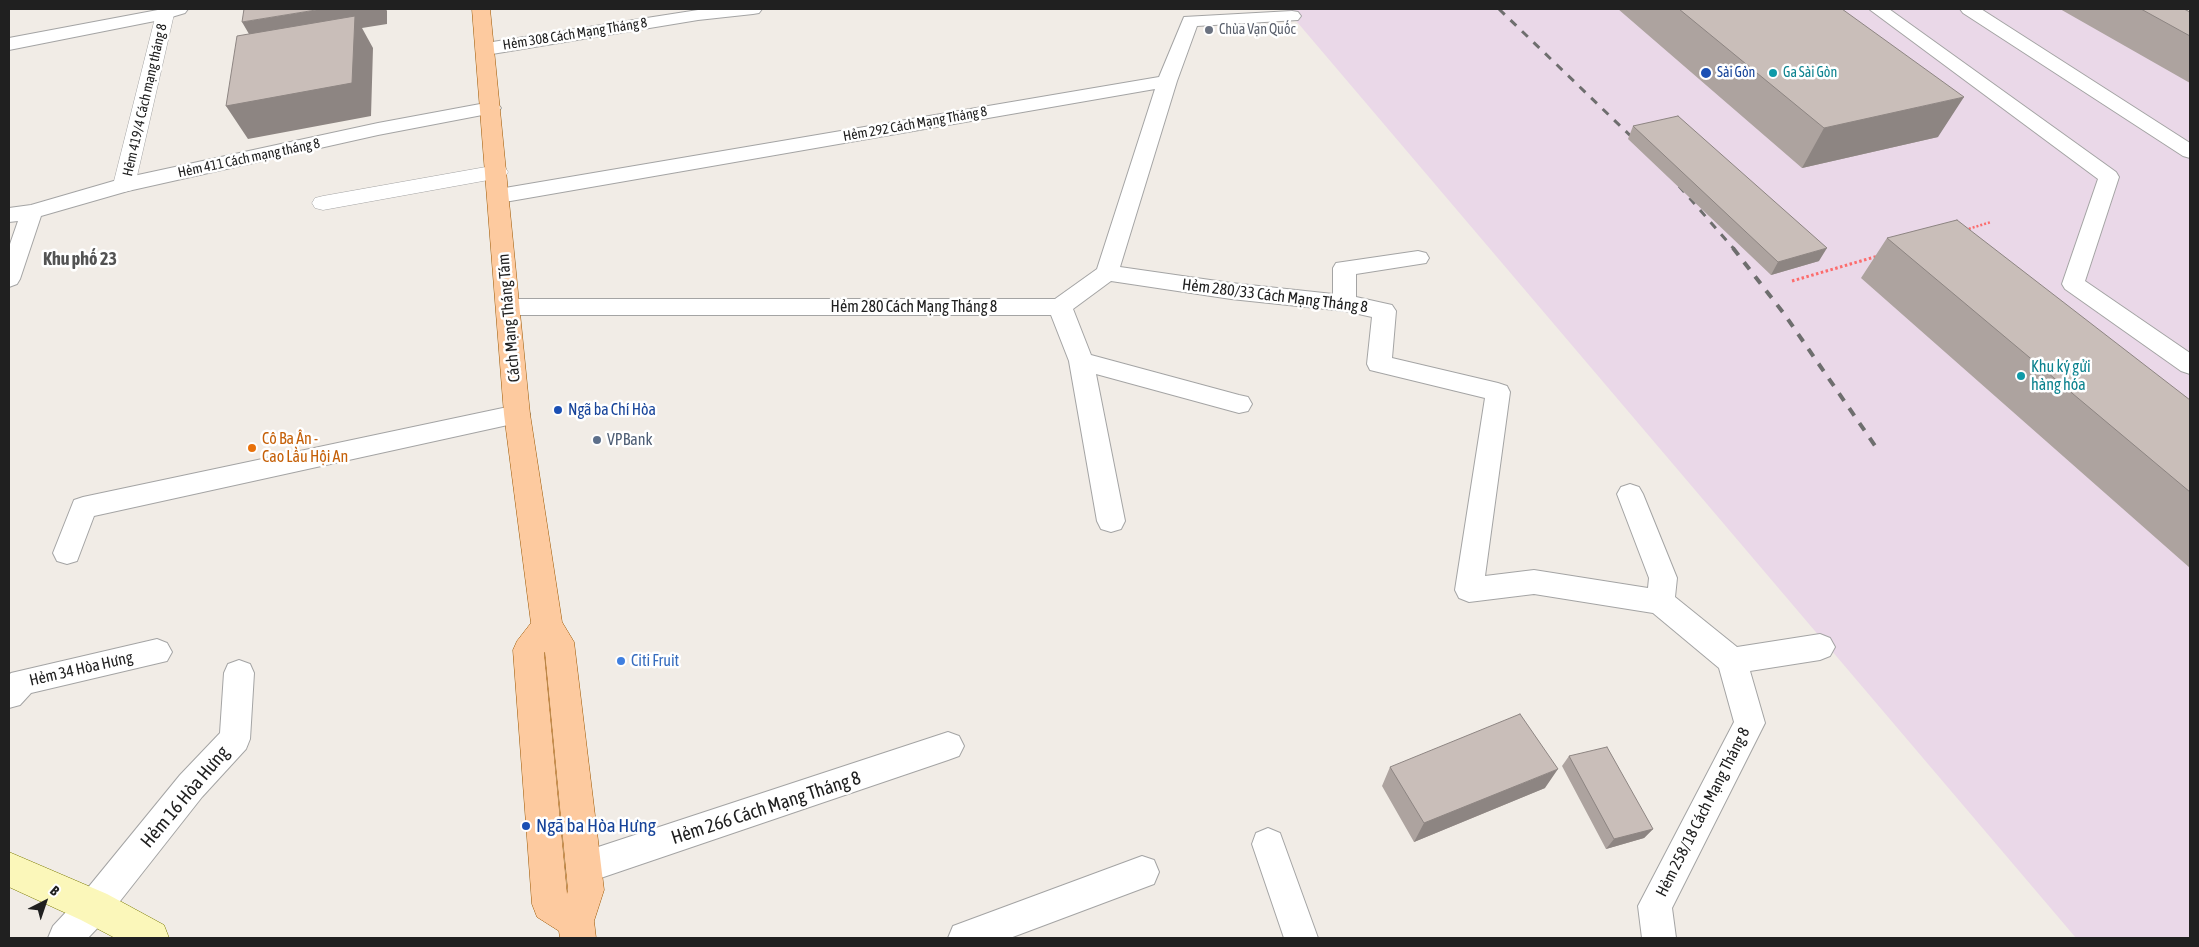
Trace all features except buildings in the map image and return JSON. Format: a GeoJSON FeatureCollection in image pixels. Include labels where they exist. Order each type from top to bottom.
{"type":"FeatureCollection","features":[{"type":"Feature","properties":{"kind":"main road","name":"Cách Mạng Tháng Tám"},"geometry":{"type":"LineString","coordinates":[[481,9],[509,307],[517,414],[547,626],[558,642],[586,890],[577,930]]}},
{"type":"Feature","properties":{"kind":"main road","name":"Cách Mạng Tháng Tám"},"geometry":{"type":"LineString","coordinates":[[547,626],[528,650],[550,904],[577,930]]}},
{"type":"Feature","properties":{"kind":"street","name":"Hẻm 419/4 Cách mạng tháng 8"},"geometry":{"type":"LineString","coordinates":[[124,185],[172,11]]}},
{"type":"Feature","properties":{"kind":"street"},"geometry":{"type":"LineString","coordinates":[[323,203],[498,184]]}},
{"type":"Feature","properties":{"kind":"street"},"geometry":{"type":"LineString","coordinates":[[9,869],[94,907],[151,938]]}},
{"type":"Feature","properties":{"kind":"lane","name":"Hẻm 308 Cách Mạng Tháng 8"},"geometry":{"type":"LineString","coordinates":[[486,49],[697,12],[753,9]]}},
{"type":"Feature","properties":{"kind":"lane"},"geometry":{"type":"LineString","coordinates":[[1878,9],[2110,177],[2073,284],[2190,365]]}},
{"type":"Feature","properties":{"kind":"lane"},"geometry":{"type":"LineString","coordinates":[[1968,9],[2190,152]]}},
{"type":"Feature","properties":{"kind":"lane"},"geometry":{"type":"LineString","coordinates":[[9,44],[172,11]]}},
{"type":"Feature","properties":{"kind":"lane"},"geometry":{"type":"LineString","coordinates":[[1111,522],[1081,361],[1060,306],[1107,273],[1167,81],[1190,20],[1292,16]]}},
{"type":"Feature","properties":{"kind":"lane","name":"Hẻm 292 Cách Mạng Tháng 8"},"geometry":{"type":"LineString","coordinates":[[498,184],[1167,81]]}},
{"type":"Feature","properties":{"kind":"lane","name":"Hẻm 411 Cách mạng tháng 8"},"geometry":{"type":"LineString","coordinates":[[9,215],[32,212],[124,185],[378,129],[491,108]]}},
{"type":"Feature","properties":{"kind":"lane"},"geometry":{"type":"LineString","coordinates":[[9,279],[32,212]]}},
{"type":"Feature","properties":{"kind":"lane"},"geometry":{"type":"LineString","coordinates":[[1345,303],[1344,268],[1418,258]]}},
{"type":"Feature","properties":{"kind":"lane","name":"Hẻm 280/33 Cách Mạng Tháng 8"},"geometry":{"type":"LineString","coordinates":[[1107,273],[1232,281],[1384,311],[1379,364],[1498,392],[1470,590],[1534,582],[1660,602]]}},
{"type":"Feature","properties":{"kind":"lane","name":"Hẻm 280 Cách Mạng Tháng 8"},"geometry":{"type":"LineString","coordinates":[[509,307],[1060,306]]}},
{"type":"Feature","properties":{"kind":"lane"},"geometry":{"type":"LineString","coordinates":[[1081,361],[1240,404]]}},
{"type":"Feature","properties":{"kind":"lane"},"geometry":{"type":"LineString","coordinates":[[67,554],[83,508],[517,414]]}},
{"type":"Feature","properties":{"kind":"lane"},"geometry":{"type":"LineString","coordinates":[[1630,494],[1663,578],[1660,602],[1732,661],[1820,647]]}},
{"type":"Feature","properties":{"kind":"lane","name":"Hẻm 34 Hòa Hưng"},"geometry":{"type":"LineString","coordinates":[[9,695],[22,682],[157,652]]}},
{"type":"Feature","properties":{"kind":"lane","name":"Hẻm 258/18 Cách Mạng Tháng 8"},"geometry":{"type":"LineString","coordinates":[[1658,938],[1655,906],[1750,723],[1732,661]]}},
{"type":"Feature","properties":{"kind":"lane","name":"Hẻm 16 Hòa Hưng"},"geometry":{"type":"LineString","coordinates":[[65,938],[94,907],[190,786],[235,739],[239,672]]}},
{"type":"Feature","properties":{"kind":"lane","name":"Hẻm 266 Cách Mạng Tháng 8"},"geometry":{"type":"LineString","coordinates":[[583,868],[948,746]]}},
{"type":"Feature","properties":{"kind":"lane"},"geometry":{"type":"LineString","coordinates":[[1268,844],[1301,938]]}},
{"type":"Feature","properties":{"kind":"lane"},"geometry":{"type":"LineString","coordinates":[[965,938],[1142,872]]}},
{"type":"Feature","properties":{"kind":"path"},"geometry":{"type":"LineString","coordinates":[[1964,230],[1990,222]]}},
{"type":"Feature","properties":{"kind":"path"},"geometry":{"type":"LineString","coordinates":[[1792,281],[1884,254]]}},
{"type":"Feature","properties":{"kind":"shaded area"},"geometry":{"type":"Polygon","coordinates":[[[1286,9],[2089,9],[2190,63],[2190,938],[2076,938],[1286,9]]]}},
{"type":"Feature","properties":{"kind":"railway"},"geometry":{"type":"LineString","coordinates":[[1499,9],[1639,144]]}},
{"type":"Feature","properties":{"kind":"railway"},"geometry":{"type":"LineString","coordinates":[[1679,186],[1734,249]]}},
{"type":"Feature","properties":{"kind":"railway"},"geometry":{"type":"LineString","coordinates":[[1733,248],[1785,315],[1878,450]]}},
{"type":"Feature","properties":{"kind":"place","name":"Chùa Vạn Quốc"},"geometry":{"type":"Point","coordinates":[1209,30]}},
{"type":"Feature","properties":{"kind":"place","name":"Sài Gòn"},"geometry":{"type":"Point","coordinates":[1706,73]}},
{"type":"Feature","properties":{"kind":"place","name":"Ga Sài Gòn"},"geometry":{"type":"Point","coordinates":[1773,73]}},
{"type":"Feature","properties":{"kind":"place","name":"Khu ký gửi hàng hóa"},"geometry":{"type":"Point","coordinates":[2021,376]}},
{"type":"Feature","properties":{"kind":"place","name":"Ngã ba Chí Hòa"},"geometry":{"type":"Point","coordinates":[558,410]}},
{"type":"Feature","properties":{"kind":"place","name":"VPBank"},"geometry":{"type":"Point","coordinates":[597,440]}},
{"type":"Feature","properties":{"kind":"place","name":"Cô Ba Ân - Cao Lầu Hội An"},"geometry":{"type":"Point","coordinates":[252,448]}},
{"type":"Feature","properties":{"kind":"place","name":"Citi Fruit"},"geometry":{"type":"Point","coordinates":[621,661]}},
{"type":"Feature","properties":{"kind":"place","name":"Ngã ba Hòa Hưng"},"geometry":{"type":"Point","coordinates":[526,826]}},
{"type":"Feature","properties":{"kind":"district","name":"Khu phố 23"},"geometry":{"type":"Point","coordinates":[80,259]}}]}
